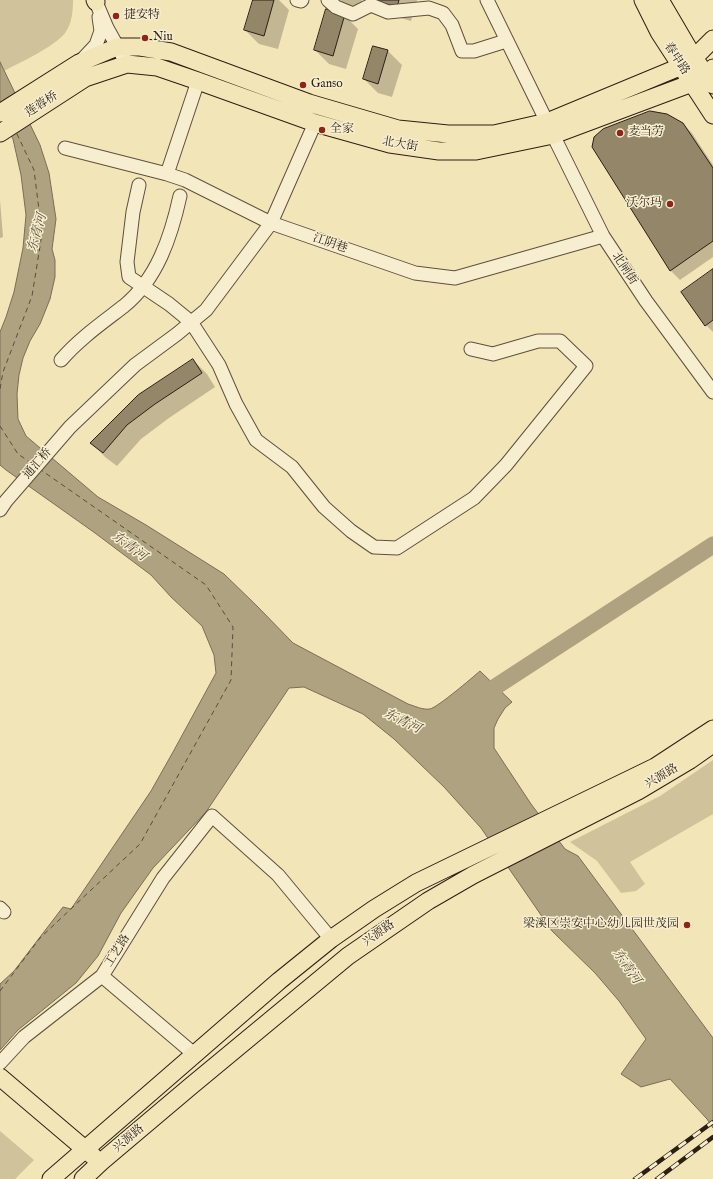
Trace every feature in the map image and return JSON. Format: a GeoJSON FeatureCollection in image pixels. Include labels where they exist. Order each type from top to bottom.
{"type":"FeatureCollection","features":[{"type":"Feature","properties":{"kind":"main road","name":"春申路"},"geometry":{"type":"LineString","coordinates":[[643,0],[659,32],[706,78],[713,115]]}},
{"type":"Feature","properties":{"kind":"main road","name":"春申路"},"geometry":{"type":"LineString","coordinates":[[660,0],[688,62]]}},
{"type":"Feature","properties":{"kind":"main road"},"geometry":{"type":"LineString","coordinates":[[688,62],[713,39]]}},
{"type":"Feature","properties":{"kind":"main road","name":"北大街"},"geometry":{"type":"LineString","coordinates":[[82,70],[117,47],[140,47],[171,52],[309,103],[398,129],[448,134],[494,134],[550,128],[688,62]]}},
{"type":"Feature","properties":{"kind":"main road","name":"北大街"},"geometry":{"type":"LineString","coordinates":[[82,70],[127,64],[157,67],[315,123],[390,144],[439,151],[476,151],[706,78]]}},
{"type":"Feature","properties":{"kind":"main road","name":"莲蓉桥"},"geometry":{"type":"LineString","coordinates":[[0,113],[82,70]]}},
{"type":"Feature","properties":{"kind":"main road","name":"莲蓉桥"},"geometry":{"type":"LineString","coordinates":[[0,133],[82,70]]}},
{"type":"Feature","properties":{"kind":"main road","name":"兴源路"},"geometry":{"type":"LineString","coordinates":[[83,1179],[191,1086],[348,956],[428,900],[655,767],[713,729]]}},
{"type":"Feature","properties":{"kind":"main road","name":"兴源路"},"geometry":{"type":"LineString","coordinates":[[51,1179],[279,981],[331,939],[374,908],[416,883],[465,860],[638,791],[690,760],[713,744]]}},
{"type":"Feature","properties":{"kind":"main road"},"geometry":{"type":"LineString","coordinates":[[0,1077],[101,1162]]}},
{"type":"Feature","properties":{"kind":"street"},"geometry":{"type":"LineString","coordinates":[[298,0],[302,0]]}},
{"type":"Feature","properties":{"kind":"street"},"geometry":{"type":"LineString","coordinates":[[328,0],[336,7],[353,14],[371,6],[388,12],[429,8],[443,13],[452,25],[462,51],[474,51],[506,41]]}},
{"type":"Feature","properties":{"kind":"street","name":"北闸街"},"geometry":{"type":"LineString","coordinates":[[487,0],[603,236],[646,301],[713,392]]}},
{"type":"Feature","properties":{"kind":"street"},"geometry":{"type":"LineString","coordinates":[[96,1],[107,28],[127,64]]}},
{"type":"Feature","properties":{"kind":"street"},"geometry":{"type":"LineString","coordinates":[[82,70],[101,31],[96,1]]}},
{"type":"Feature","properties":{"kind":"street"},"geometry":{"type":"LineString","coordinates":[[167,174],[198,81]]}},
{"type":"Feature","properties":{"kind":"street","name":"通汇桥"},"geometry":{"type":"LineString","coordinates":[[3,506],[70,427],[135,365],[177,334],[206,310],[271,223],[315,123]]}},
{"type":"Feature","properties":{"kind":"street","name":"江阴巷"},"geometry":{"type":"LineString","coordinates":[[65,148],[185,180],[271,223],[415,272],[455,278],[603,236]]}},
{"type":"Feature","properties":{"kind":"street"},"geometry":{"type":"LineString","coordinates":[[139,185],[133,212],[127,262],[129,277],[169,304],[191,322],[219,365],[236,404],[256,440],[292,467],[324,507],[351,531],[374,547],[397,548],[474,498],[506,465],[586,366],[560,341],[538,341],[493,354],[471,349]]}},
{"type":"Feature","properties":{"kind":"street"},"geometry":{"type":"LineString","coordinates":[[61,360],[71,348],[125,305],[143,287],[161,258],[177,210],[180,196]]}},
{"type":"Feature","properties":{"kind":"street","name":"工艺路"},"geometry":{"type":"LineString","coordinates":[[0,1063],[24,1037],[102,976],[163,878],[212,816],[278,875],[331,939]]}},
{"type":"Feature","properties":{"kind":"street"},"geometry":{"type":"LineString","coordinates":[[102,976],[194,1054]]}},
{"type":"Feature","properties":{"kind":"shaded area"},"geometry":{"type":"Polygon","coordinates":[[[0,0],[73,0],[71,22],[65,33],[53,44],[4,71],[0,62],[0,0]]]}},
{"type":"Feature","properties":{"kind":"shaded area"},"geometry":{"type":"Polygon","coordinates":[[[713,760],[713,814],[630,862],[645,884],[636,891],[621,893],[597,861],[570,842],[660,796],[713,760]]]}},
{"type":"Feature","properties":{"kind":"shaded area"},"geometry":{"type":"Polygon","coordinates":[[[0,1131],[34,1160],[15,1179],[0,1179],[0,1131]]]}},
{"type":"Feature","properties":{"kind":"water","name":"东青河"},"geometry":{"type":"Polygon","coordinates":[[[0,62],[40,145],[49,173],[56,219],[52,249],[55,260],[55,277],[50,299],[40,324],[30,341],[23,358],[19,375],[17,394],[18,419],[26,436],[98,497],[224,574],[293,643],[408,704],[421,708],[430,709],[434,707],[480,671],[512,702],[505,708],[494,728],[494,748],[531,804],[565,849],[578,856],[713,1038],[713,1128],[707,1119],[670,1079],[641,1087],[621,1074],[646,1039],[619,1001],[595,973],[552,931],[481,828],[444,787],[394,739],[363,714],[304,687],[289,688],[206,812],[153,868],[121,913],[98,956],[76,983],[18,1030],[0,1050],[0,984],[14,971],[63,907],[71,909],[151,791],[216,673],[214,655],[202,626],[171,597],[151,575],[0,465],[0,332],[14,292],[23,248],[26,215],[21,175],[13,139],[0,115],[0,62]]]}},
{"type":"Feature","properties":{"kind":"building"},"geometry":{"type":"Polygon","coordinates":[[[253,0],[274,0],[264,36],[244,30],[253,0]]]}},
{"type":"Feature","properties":{"kind":"building"},"geometry":{"type":"Polygon","coordinates":[[[379,0],[399,0],[397,7],[379,2],[379,0]]]}},
{"type":"Feature","properties":{"kind":"building"},"geometry":{"type":"Polygon","coordinates":[[[326,9],[345,14],[333,56],[314,50],[326,9]]]}},
{"type":"Feature","properties":{"kind":"building"},"geometry":{"type":"Polygon","coordinates":[[[373,46],[388,50],[378,84],[363,79],[373,46]]]}},
{"type":"Feature","properties":{"kind":"building","name":"沃尔玛"},"geometry":{"type":"Polygon","coordinates":[[[650,111],[667,114],[683,123],[713,168],[713,241],[670,271],[592,147],[594,137],[603,129],[650,111]]]}},
{"type":"Feature","properties":{"kind":"building"},"geometry":{"type":"Polygon","coordinates":[[[713,269],[713,320],[705,326],[681,292],[713,269]]]}},
{"type":"Feature","properties":{"kind":"building"},"geometry":{"type":"Polygon","coordinates":[[[193,359],[202,373],[155,404],[127,425],[103,453],[90,443],[138,395],[193,359]]]}},
{"type":"Feature","properties":{"kind":"waterway"},"geometry":{"type":"LineString","coordinates":[[478,702],[489,691],[713,545]]}},
{"type":"Feature","properties":{"kind":"ferry route"},"geometry":{"type":"LineString","coordinates":[[0,389],[3,372],[32,296],[42,234],[34,170],[16,132]]}},
{"type":"Feature","properties":{"kind":"ferry route"},"geometry":{"type":"LineString","coordinates":[[0,426],[18,454],[31,463]]}},
{"type":"Feature","properties":{"kind":"ferry route"},"geometry":{"type":"LineString","coordinates":[[0,991],[40,938],[140,844],[231,680],[233,627],[206,585],[41,470]]}},
{"type":"Feature","properties":{"kind":"railway"},"geometry":{"type":"LineString","coordinates":[[635,1179],[713,1122]]}},
{"type":"Feature","properties":{"kind":"railway"},"geometry":{"type":"LineString","coordinates":[[657,1179],[713,1137]]}},
{"type":"Feature","properties":{"kind":"place","name":"捷安特"},"geometry":{"type":"Point","coordinates":[116,16]}},
{"type":"Feature","properties":{"kind":"place","name":"Niu"},"geometry":{"type":"Point","coordinates":[145,38]}},
{"type":"Feature","properties":{"kind":"place","name":"Ganso"},"geometry":{"type":"Point","coordinates":[303,85]}},
{"type":"Feature","properties":{"kind":"place","name":"全家"},"geometry":{"type":"Point","coordinates":[322,130]}},
{"type":"Feature","properties":{"kind":"place","name":"麦当劳"},"geometry":{"type":"Point","coordinates":[620,133]}},
{"type":"Feature","properties":{"kind":"place","name":"沃尔玛"},"geometry":{"type":"Point","coordinates":[670,204]}},
{"type":"Feature","properties":{"kind":"place","name":"梁溪区崇安中心幼儿园世茂园"},"geometry":{"type":"Point","coordinates":[687,925]}}]}
